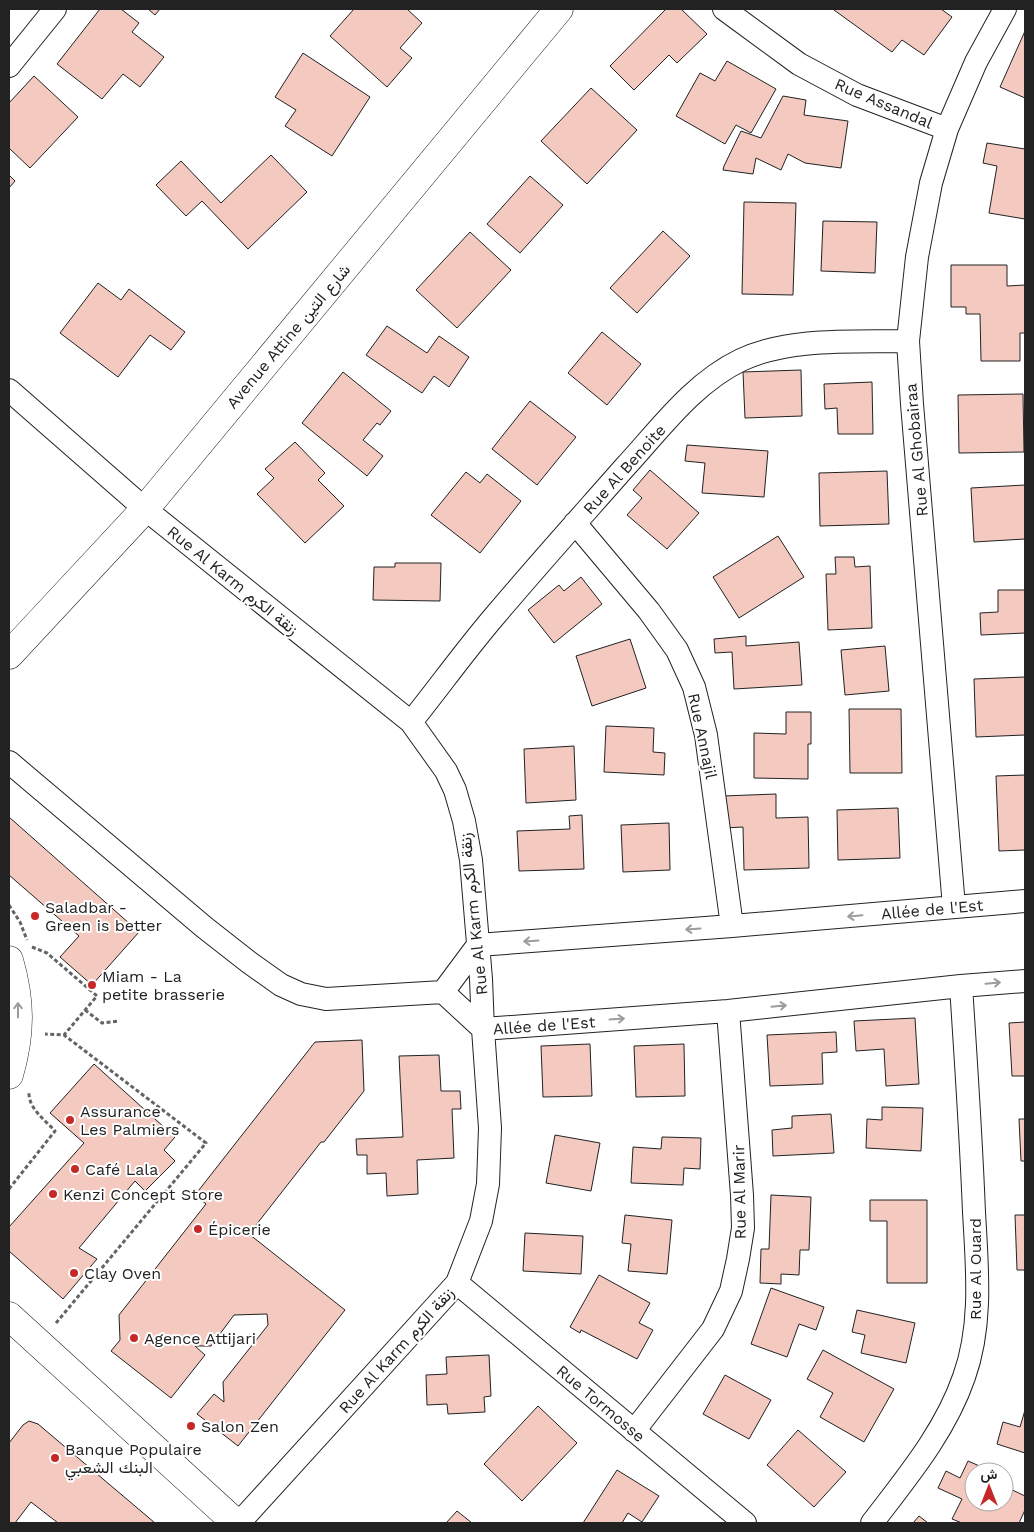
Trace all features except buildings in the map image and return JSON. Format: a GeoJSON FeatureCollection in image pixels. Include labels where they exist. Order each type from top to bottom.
{"type":"FeatureCollection","features":[{"type":"Feature","properties":{"kind":"street"},"geometry":{"type":"LineString","coordinates":[[9,66],[55,9]]}},
{"type":"Feature","properties":{"kind":"street","name":"Avenue Attine شارع التين"},"geometry":{"type":"LineString","coordinates":[[9,655],[145,509],[559,9]]}},
{"type":"Feature","properties":{"kind":"street","name":"Rue Assandal"},"geometry":{"type":"LineString","coordinates":[[724,9],[800,64],[816,73],[857,95],[947,129]]}},
{"type":"Feature","properties":{"kind":"street","name":"Rue Al Ghobairaa"},"geometry":{"type":"LineString","coordinates":[[954,907],[908,341],[917,257],[931,183],[947,129],[976,62],[1005,9]]}},
{"type":"Feature","properties":{"kind":"street","name":"Rue Al Benoite"},"geometry":{"type":"LineString","coordinates":[[412,722],[492,619],[575,523],[692,394],[718,373],[741,360],[767,350],[807,344],[908,341]]}},
{"type":"Feature","properties":{"kind":"street","name":"Rue Al Karm زنقة الكرم"},"geometry":{"type":"LineString","coordinates":[[9,390],[145,509],[412,722],[446,771],[457,797],[464,821],[470,860],[481,979],[490,1128],[488,1184],[481,1221],[457,1283],[238,1523]]}},
{"type":"Feature","properties":{"kind":"street","name":"Rue Annajil"},"geometry":{"type":"LineString","coordinates":[[575,523],[649,611],[677,650],[694,687],[706,734],[732,926]]}},
{"type":"Feature","properties":{"kind":"street"},"geometry":{"type":"LineString","coordinates":[[9,762],[204,927],[281,985],[301,994],[326,999],[443,992],[478,944]]}},
{"type":"Feature","properties":{"kind":"street","name":"Allée de l'Est"},"geometry":{"type":"LineString","coordinates":[[478,944],[732,926],[1025,901]]}},
{"type":"Feature","properties":{"kind":"street"},"geometry":{"type":"LineString","coordinates":[[9,1075],[17,1035],[18,1003],[15,981],[20,953]]}},
{"type":"Feature","properties":{"kind":"street","name":"Allée de l'Est"},"geometry":{"type":"LineString","coordinates":[[443,992],[483,1029],[728,1011],[1025,981]]}},
{"type":"Feature","properties":{"kind":"street","name":"Rue Al Ouard"},"geometry":{"type":"LineString","coordinates":[[872,1523],[921,1459],[947,1417],[964,1376],[973,1345],[978,1286],[961,986]]}},
{"type":"Feature","properties":{"kind":"street","name":"Rue Al Marir"},"geometry":{"type":"LineString","coordinates":[[634,1431],[713,1329],[731,1291],[743,1228],[728,1011]]}},
{"type":"Feature","properties":{"kind":"street","name":"Rue Tormosse"},"geometry":{"type":"LineString","coordinates":[[457,1283],[745,1523]]}},
{"type":"Feature","properties":{"kind":"street"},"geometry":{"type":"LineString","coordinates":[[9,1316],[238,1523]]}},
{"type":"Feature","properties":{"kind":"path"},"geometry":{"type":"LineString","coordinates":[[20,953],[47,954],[97,996],[64,1036]]}},
{"type":"Feature","properties":{"kind":"path"},"geometry":{"type":"LineString","coordinates":[[85,1010],[102,1024],[119,1021]]}},
{"type":"Feature","properties":{"kind":"path"},"geometry":{"type":"LineString","coordinates":[[39,1343],[206,1143],[64,1036],[45,1034]]}},
{"type":"Feature","properties":{"kind":"place","name":"Saladbar - Green is better"},"geometry":{"type":"Point","coordinates":[35,916]}},
{"type":"Feature","properties":{"kind":"place","name":"Miam - La petite brasserie"},"geometry":{"type":"Point","coordinates":[92,985]}},
{"type":"Feature","properties":{"kind":"place","name":"Assurance Les Palmiers"},"geometry":{"type":"Point","coordinates":[70,1120]}},
{"type":"Feature","properties":{"kind":"place","name":"Café Lala"},"geometry":{"type":"Point","coordinates":[75,1169]}},
{"type":"Feature","properties":{"kind":"place","name":"Kenzi Concept Store"},"geometry":{"type":"Point","coordinates":[53,1194]}},
{"type":"Feature","properties":{"kind":"place","name":"Épicerie"},"geometry":{"type":"Point","coordinates":[198,1229]}},
{"type":"Feature","properties":{"kind":"place","name":"Clay Oven"},"geometry":{"type":"Point","coordinates":[74,1273]}},
{"type":"Feature","properties":{"kind":"place","name":"Agence Attijari"},"geometry":{"type":"Point","coordinates":[134,1338]}},
{"type":"Feature","properties":{"kind":"place","name":"Salon Zen"},"geometry":{"type":"Point","coordinates":[191,1426]}},
{"type":"Feature","properties":{"kind":"place","name":"Banque Populaire البنك الشعبي"},"geometry":{"type":"Point","coordinates":[55,1458]}}]}
